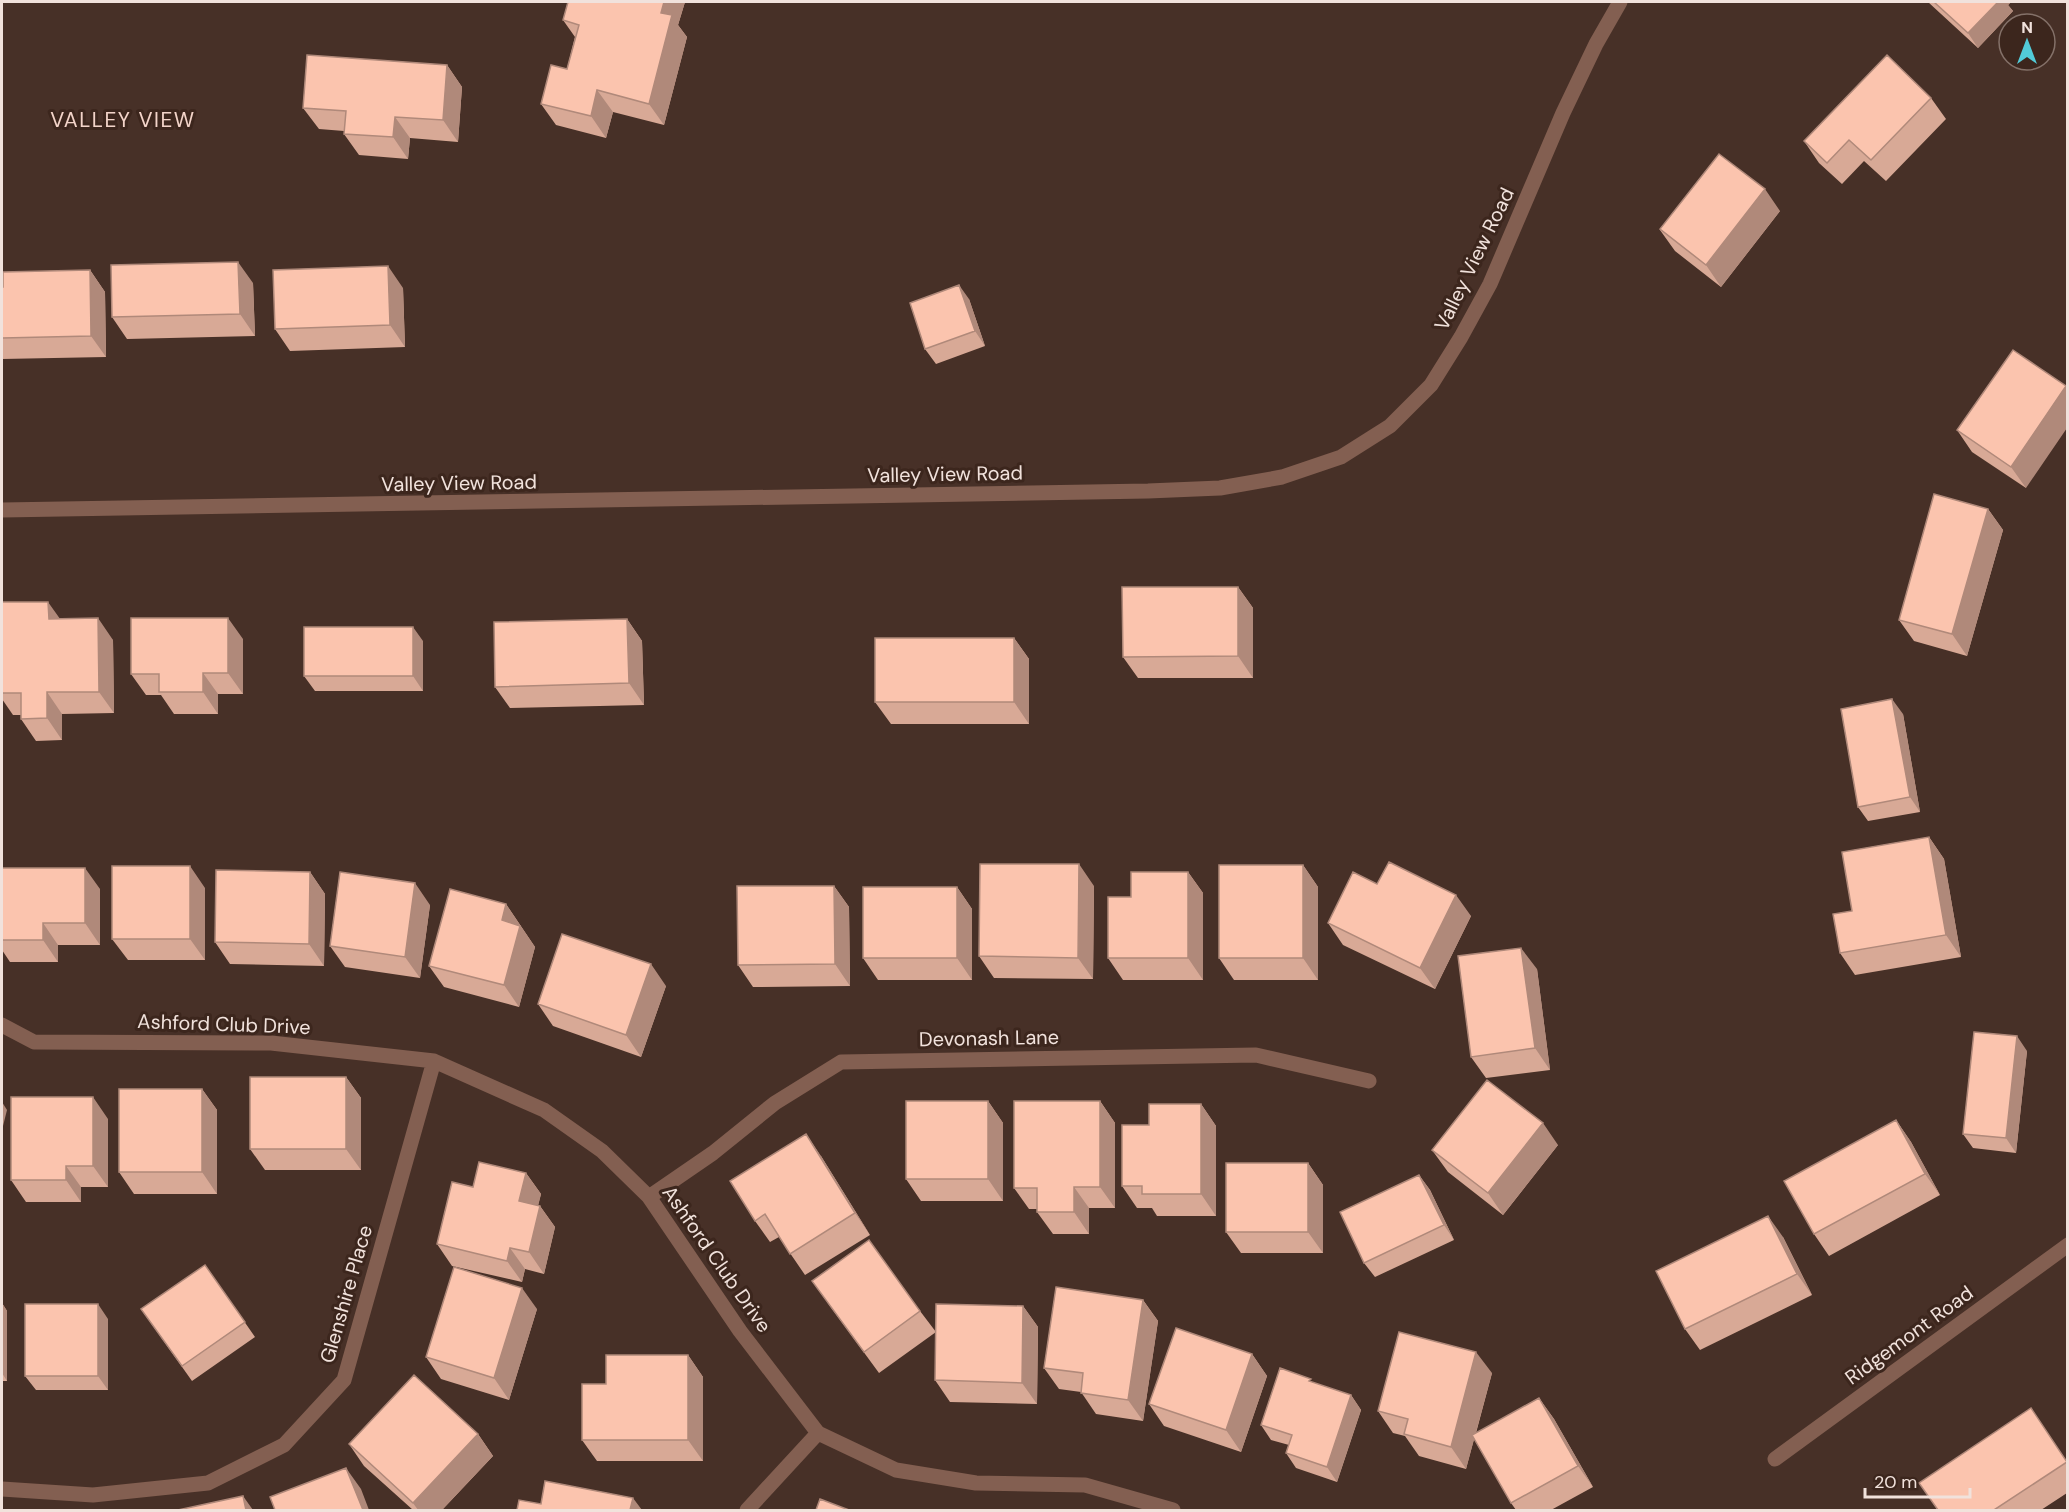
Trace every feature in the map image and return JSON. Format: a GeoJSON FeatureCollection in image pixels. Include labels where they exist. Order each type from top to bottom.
{"type":"FeatureCollection","features":[{"type":"Feature","properties":{"kind":"street","name":"Valley View Road"},"geometry":{"type":"LineString","coordinates":[[2,510],[1148,491],[1220,488],[1282,477],[1341,457],[1389,426],[1431,385],[1490,284],[1563,114],[1596,44],[1620,2]]}},
{"type":"Feature","properties":{"kind":"street","name":"Ashford Club Drive"},"geometry":{"type":"LineString","coordinates":[[2,1025],[34,1042],[271,1043],[434,1061],[544,1110],[602,1151],[649,1197],[740,1330],[818,1433],[896,1470],[976,1482],[1085,1485],[1173,1510]]}},
{"type":"Feature","properties":{"kind":"street","name":"Devonash Lane"},"geometry":{"type":"LineString","coordinates":[[649,1197],[713,1153],[775,1102],[841,1062],[1256,1055],[1369,1081]]}},
{"type":"Feature","properties":{"kind":"street","name":"Glenshire Place"},"geometry":{"type":"LineString","coordinates":[[2,1489],[93,1495],[208,1482],[284,1445],[344,1380],[434,1061]]}},
{"type":"Feature","properties":{"kind":"street","name":"Ridgemont Road"},"geometry":{"type":"LineString","coordinates":[[1775,1459],[2067,1245]]}},
{"type":"Feature","properties":{"kind":"street"},"geometry":{"type":"LineString","coordinates":[[747,1510],[818,1433]]}},
{"type":"Feature","properties":{"kind":"building"},"geometry":{"type":"Polygon","coordinates":[[[568,2],[664,2],[661,13],[672,15],[649,104],[597,90],[591,116],[541,104],[551,65],[567,69],[579,25],[563,20],[568,2]]]}},
{"type":"Feature","properties":{"kind":"building"},"geometry":{"type":"Polygon","coordinates":[[[1934,2],[1998,2],[1968,33],[1934,2]]]}},
{"type":"Feature","properties":{"kind":"building"},"geometry":{"type":"Polygon","coordinates":[[[307,55],[447,65],[443,120],[395,117],[393,137],[344,134],[346,111],[303,108],[307,55]]]}},
{"type":"Feature","properties":{"kind":"building"},"geometry":{"type":"Polygon","coordinates":[[[1887,55],[1931,98],[1871,160],[1849,140],[1827,163],[1804,141],[1887,55]]]}},
{"type":"Feature","properties":{"kind":"building"},"geometry":{"type":"Polygon","coordinates":[[[1719,154],[1765,189],[1706,265],[1660,229],[1719,154]]]}},
{"type":"Feature","properties":{"kind":"building"},"geometry":{"type":"Polygon","coordinates":[[[238,262],[240,314],[112,317],[111,265],[238,262]]]}},
{"type":"Feature","properties":{"kind":"building"},"geometry":{"type":"Polygon","coordinates":[[[388,266],[390,325],[275,329],[273,270],[388,266]]]}},
{"type":"Feature","properties":{"kind":"building"},"geometry":{"type":"Polygon","coordinates":[[[90,270],[91,336],[2,338],[3,272],[90,270]]]}},
{"type":"Feature","properties":{"kind":"building"},"geometry":{"type":"Polygon","coordinates":[[[959,285],[975,331],[925,349],[910,303],[959,285]]]}},
{"type":"Feature","properties":{"kind":"building"},"geometry":{"type":"Polygon","coordinates":[[[2013,350],[2066,386],[2011,467],[1957,430],[2013,350]]]}},
{"type":"Feature","properties":{"kind":"building"},"geometry":{"type":"Polygon","coordinates":[[[1934,494],[1988,509],[1952,634],[1899,620],[1934,494]]]}},
{"type":"Feature","properties":{"kind":"building"},"geometry":{"type":"Polygon","coordinates":[[[1122,587],[1238,587],[1238,656],[1123,657],[1122,587]]]}},
{"type":"Feature","properties":{"kind":"building"},"geometry":{"type":"Polygon","coordinates":[[[2,602],[48,602],[49,619],[98,618],[99,692],[47,692],[47,718],[21,719],[21,693],[2,693],[2,602]]]}},
{"type":"Feature","properties":{"kind":"building"},"geometry":{"type":"Polygon","coordinates":[[[131,618],[228,618],[228,673],[203,673],[203,692],[159,692],[159,674],[131,674],[131,618]]]}},
{"type":"Feature","properties":{"kind":"building"},"geometry":{"type":"Polygon","coordinates":[[[627,619],[629,683],[495,687],[494,622],[627,619]]]}},
{"type":"Feature","properties":{"kind":"building"},"geometry":{"type":"Polygon","coordinates":[[[304,627],[413,627],[413,676],[304,676],[304,627]]]}},
{"type":"Feature","properties":{"kind":"building"},"geometry":{"type":"Polygon","coordinates":[[[875,638],[1014,638],[1014,702],[875,702],[875,638]]]}},
{"type":"Feature","properties":{"kind":"building"},"geometry":{"type":"Polygon","coordinates":[[[1892,699],[1910,797],[1858,807],[1841,709],[1892,699]]]}},
{"type":"Feature","properties":{"kind":"building"},"geometry":{"type":"Polygon","coordinates":[[[1929,837],[1946,935],[1840,953],[1833,914],[1852,911],[1842,852],[1929,837]]]}},
{"type":"Feature","properties":{"kind":"building"},"geometry":{"type":"Polygon","coordinates":[[[1389,862],[1456,895],[1420,968],[1328,923],[1353,872],[1377,884],[1389,862]]]}},
{"type":"Feature","properties":{"kind":"building"},"geometry":{"type":"Polygon","coordinates":[[[980,864],[1079,864],[1078,958],[979,956],[980,864]]]}},
{"type":"Feature","properties":{"kind":"building"},"geometry":{"type":"Polygon","coordinates":[[[1219,865],[1303,865],[1303,958],[1219,958],[1219,865]]]}},
{"type":"Feature","properties":{"kind":"building"},"geometry":{"type":"Polygon","coordinates":[[[112,866],[190,866],[190,939],[112,939],[112,866]]]}},
{"type":"Feature","properties":{"kind":"building"},"geometry":{"type":"Polygon","coordinates":[[[2,868],[85,868],[85,923],[43,923],[43,940],[2,940],[2,868]]]}},
{"type":"Feature","properties":{"kind":"building"},"geometry":{"type":"Polygon","coordinates":[[[216,870],[310,872],[309,944],[215,942],[216,870]]]}},
{"type":"Feature","properties":{"kind":"building"},"geometry":{"type":"Polygon","coordinates":[[[340,872],[415,883],[405,957],[330,946],[340,872]]]}},
{"type":"Feature","properties":{"kind":"building"},"geometry":{"type":"Polygon","coordinates":[[[1131,872],[1188,872],[1188,958],[1108,958],[1108,897],[1131,897],[1131,872]]]}},
{"type":"Feature","properties":{"kind":"building"},"geometry":{"type":"Polygon","coordinates":[[[737,886],[834,886],[835,964],[738,965],[737,886]]]}},
{"type":"Feature","properties":{"kind":"building"},"geometry":{"type":"Polygon","coordinates":[[[863,887],[957,887],[957,958],[863,958],[863,887]]]}},
{"type":"Feature","properties":{"kind":"building"},"geometry":{"type":"Polygon","coordinates":[[[450,889],[506,904],[502,920],[520,926],[504,985],[429,966],[450,889]]]}},
{"type":"Feature","properties":{"kind":"building"},"geometry":{"type":"Polygon","coordinates":[[[562,934],[651,964],[626,1035],[538,1004],[562,934]]]}},
{"type":"Feature","properties":{"kind":"building"},"geometry":{"type":"Polygon","coordinates":[[[1521,948],[1535,1048],[1471,1057],[1458,956],[1521,948]]]}},
{"type":"Feature","properties":{"kind":"building"},"geometry":{"type":"Polygon","coordinates":[[[1974,1032],[2017,1036],[2006,1138],[1963,1134],[1974,1032]]]}},
{"type":"Feature","properties":{"kind":"building"},"geometry":{"type":"Polygon","coordinates":[[[250,1077],[346,1077],[346,1149],[250,1149],[250,1077]]]}},
{"type":"Feature","properties":{"kind":"building"},"geometry":{"type":"Polygon","coordinates":[[[1487,1080],[1543,1123],[1488,1193],[1432,1150],[1487,1080]]]}},
{"type":"Feature","properties":{"kind":"building"},"geometry":{"type":"Polygon","coordinates":[[[119,1089],[202,1089],[202,1172],[119,1172],[119,1089]]]}},
{"type":"Feature","properties":{"kind":"building"},"geometry":{"type":"Polygon","coordinates":[[[11,1097],[93,1097],[93,1166],[66,1166],[66,1180],[11,1180],[11,1097]]]}},
{"type":"Feature","properties":{"kind":"building"},"geometry":{"type":"Polygon","coordinates":[[[906,1101],[988,1101],[988,1179],[906,1179],[906,1101]]]}},
{"type":"Feature","properties":{"kind":"building"},"geometry":{"type":"Polygon","coordinates":[[[1014,1101],[1100,1101],[1100,1187],[1074,1187],[1074,1212],[1037,1212],[1037,1188],[1014,1188],[1014,1101]]]}},
{"type":"Feature","properties":{"kind":"building"},"geometry":{"type":"Polygon","coordinates":[[[1149,1104],[1201,1104],[1201,1194],[1142,1194],[1142,1186],[1122,1186],[1122,1125],[1149,1125],[1149,1104]]]}},
{"type":"Feature","properties":{"kind":"building"},"geometry":{"type":"Polygon","coordinates":[[[1896,1120],[1925,1174],[1814,1234],[1784,1181],[1896,1120]]]}},
{"type":"Feature","properties":{"kind":"building"},"geometry":{"type":"Polygon","coordinates":[[[806,1134],[855,1213],[790,1254],[765,1214],[755,1221],[730,1181],[806,1134]]]}},
{"type":"Feature","properties":{"kind":"building"},"geometry":{"type":"Polygon","coordinates":[[[479,1162],[526,1173],[519,1201],[540,1206],[529,1252],[510,1248],[507,1261],[437,1244],[452,1182],[473,1187],[479,1162]]]}},
{"type":"Feature","properties":{"kind":"building"},"geometry":{"type":"Polygon","coordinates":[[[1226,1163],[1308,1163],[1308,1232],[1226,1232],[1226,1163]]]}},
{"type":"Feature","properties":{"kind":"building"},"geometry":{"type":"Polygon","coordinates":[[[1419,1175],[1444,1225],[1364,1263],[1340,1212],[1419,1175]]]}},
{"type":"Feature","properties":{"kind":"building"},"geometry":{"type":"Polygon","coordinates":[[[1768,1216],[1797,1274],[1685,1329],[1656,1271],[1768,1216]]]}},
{"type":"Feature","properties":{"kind":"building"},"geometry":{"type":"Polygon","coordinates":[[[869,1240],[920,1311],[864,1352],[812,1281],[869,1240]]]}},
{"type":"Feature","properties":{"kind":"building"},"geometry":{"type":"Polygon","coordinates":[[[205,1265],[245,1322],[182,1366],[141,1309],[205,1265]]]}},
{"type":"Feature","properties":{"kind":"building"},"geometry":{"type":"Polygon","coordinates":[[[454,1267],[522,1288],[494,1378],[426,1357],[454,1267]]]}},
{"type":"Feature","properties":{"kind":"building"},"geometry":{"type":"Polygon","coordinates":[[[1056,1287],[1143,1300],[1128,1400],[1081,1393],[1083,1373],[1044,1368],[1056,1287]]]}},
{"type":"Feature","properties":{"kind":"building"},"geometry":{"type":"Polygon","coordinates":[[[25,1304],[98,1304],[98,1376],[25,1376],[25,1304]]]}},
{"type":"Feature","properties":{"kind":"building"},"geometry":{"type":"Polygon","coordinates":[[[936,1304],[1023,1306],[1022,1383],[935,1380],[936,1304]]]}},
{"type":"Feature","properties":{"kind":"building"},"geometry":{"type":"Polygon","coordinates":[[[1176,1328],[1252,1354],[1226,1430],[1149,1404],[1176,1328]]]}},
{"type":"Feature","properties":{"kind":"building"},"geometry":{"type":"Polygon","coordinates":[[[1399,1332],[1476,1352],[1451,1447],[1404,1434],[1408,1419],[1378,1411],[1399,1332]]]}},
{"type":"Feature","properties":{"kind":"building"},"geometry":{"type":"Polygon","coordinates":[[[606,1355],[688,1355],[688,1440],[582,1440],[582,1384],[606,1384],[606,1355]]]}},
{"type":"Feature","properties":{"kind":"building"},"geometry":{"type":"Polygon","coordinates":[[[1280,1368],[1311,1379],[1309,1381],[1351,1395],[1327,1467],[1286,1453],[1292,1435],[1261,1425],[1280,1368]]]}},
{"type":"Feature","properties":{"kind":"building"},"geometry":{"type":"Polygon","coordinates":[[[414,1375],[478,1434],[413,1503],[349,1444],[414,1375]]]}},
{"type":"Feature","properties":{"kind":"building"},"geometry":{"type":"Polygon","coordinates":[[[1539,1398],[1578,1466],[1511,1503],[1472,1435],[1539,1398]]]}},
{"type":"Feature","properties":{"kind":"building"},"geometry":{"type":"Polygon","coordinates":[[[2031,1408],[2067,1462],[1994,1510],[1938,1510],[1919,1483],[2031,1408]]]}},
{"type":"Feature","properties":{"kind":"building"},"geometry":{"type":"Polygon","coordinates":[[[346,1468],[363,1510],[275,1510],[270,1497],[346,1468]]]}},
{"type":"Feature","properties":{"kind":"building"},"geometry":{"type":"Polygon","coordinates":[[[545,1481],[633,1498],[630,1510],[517,1510],[519,1500],[541,1504],[545,1481]]]}},
{"type":"Feature","properties":{"kind":"building"},"geometry":{"type":"Polygon","coordinates":[[[243,1496],[246,1510],[178,1510],[243,1496]]]}},
{"type":"Feature","properties":{"kind":"building"},"geometry":{"type":"Polygon","coordinates":[[[820,1499],[849,1510],[816,1510],[820,1499]]]}},
{"type":"Feature","properties":{"kind":"district","name":"VALLEY VIEW"},"geometry":{"type":"Point","coordinates":[123,120]}}]}
